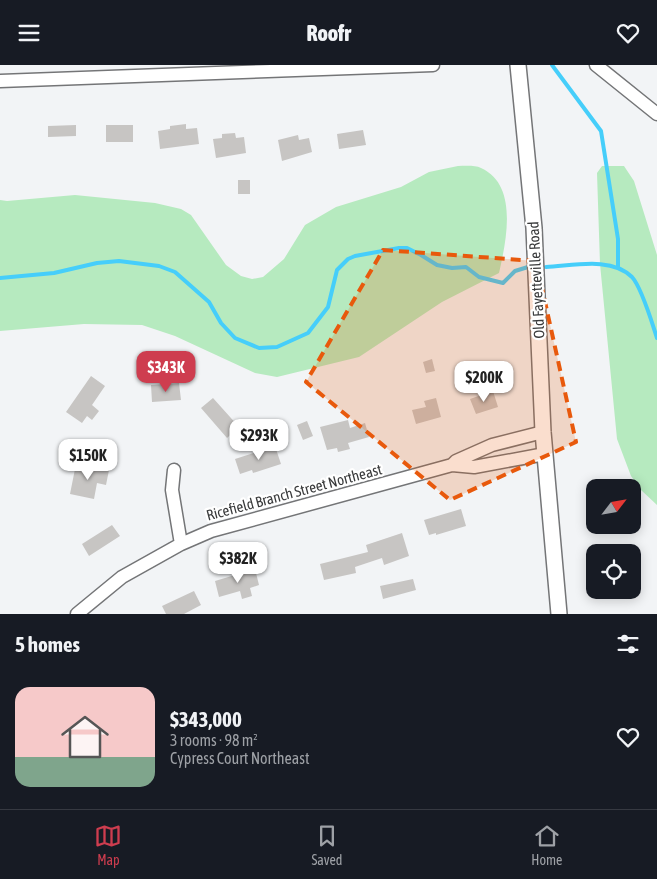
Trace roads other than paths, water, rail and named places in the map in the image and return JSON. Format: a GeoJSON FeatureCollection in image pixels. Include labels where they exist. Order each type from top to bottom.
{"type":"FeatureCollection","features":[{"type":"Feature","properties":{"kind":"street"},"geometry":{"type":"LineString","coordinates":[[0,81],[434,65]]}},
{"type":"Feature","properties":{"kind":"street","name":"Old Fayetteville Road"},"geometry":{"type":"LineString","coordinates":[[518,65],[534,228],[543,432],[559,614]]}},
{"type":"Feature","properties":{"kind":"street"},"geometry":{"type":"LineString","coordinates":[[596,65],[657,113]]}},
{"type":"Feature","properties":{"kind":"street","name":"Ricefield Branch Street Northeast"},"geometry":{"type":"LineString","coordinates":[[452,465],[456,461],[492,445],[543,432]]}},
{"type":"Feature","properties":{"kind":"street","name":"Ricefield Branch Street Northeast"},"geometry":{"type":"LineString","coordinates":[[77,614],[122,577],[181,544],[211,531],[452,465],[474,467],[545,454]]}},
{"type":"Feature","properties":{"kind":"street"},"geometry":{"type":"LineString","coordinates":[[174,470],[172,489],[181,544]]}},
{"type":"Feature","properties":{"kind":"waterway"},"geometry":{"type":"LineString","coordinates":[[552,65],[601,131],[618,239],[618,268]]}},
{"type":"Feature","properties":{"kind":"waterway"},"geometry":{"type":"LineString","coordinates":[[0,278],[54,273],[97,263],[119,261],[159,266],[175,272],[209,302],[221,323],[235,338],[259,348],[277,347],[308,333],[328,307],[337,270],[348,259],[355,256],[407,248],[437,265],[452,268],[466,267],[479,277],[503,283],[515,271],[528,267]]}},
{"type":"Feature","properties":{"kind":"waterway"},"geometry":{"type":"LineString","coordinates":[[546,267],[602,264],[613,266],[623,271],[636,282],[657,338]]}}]}
